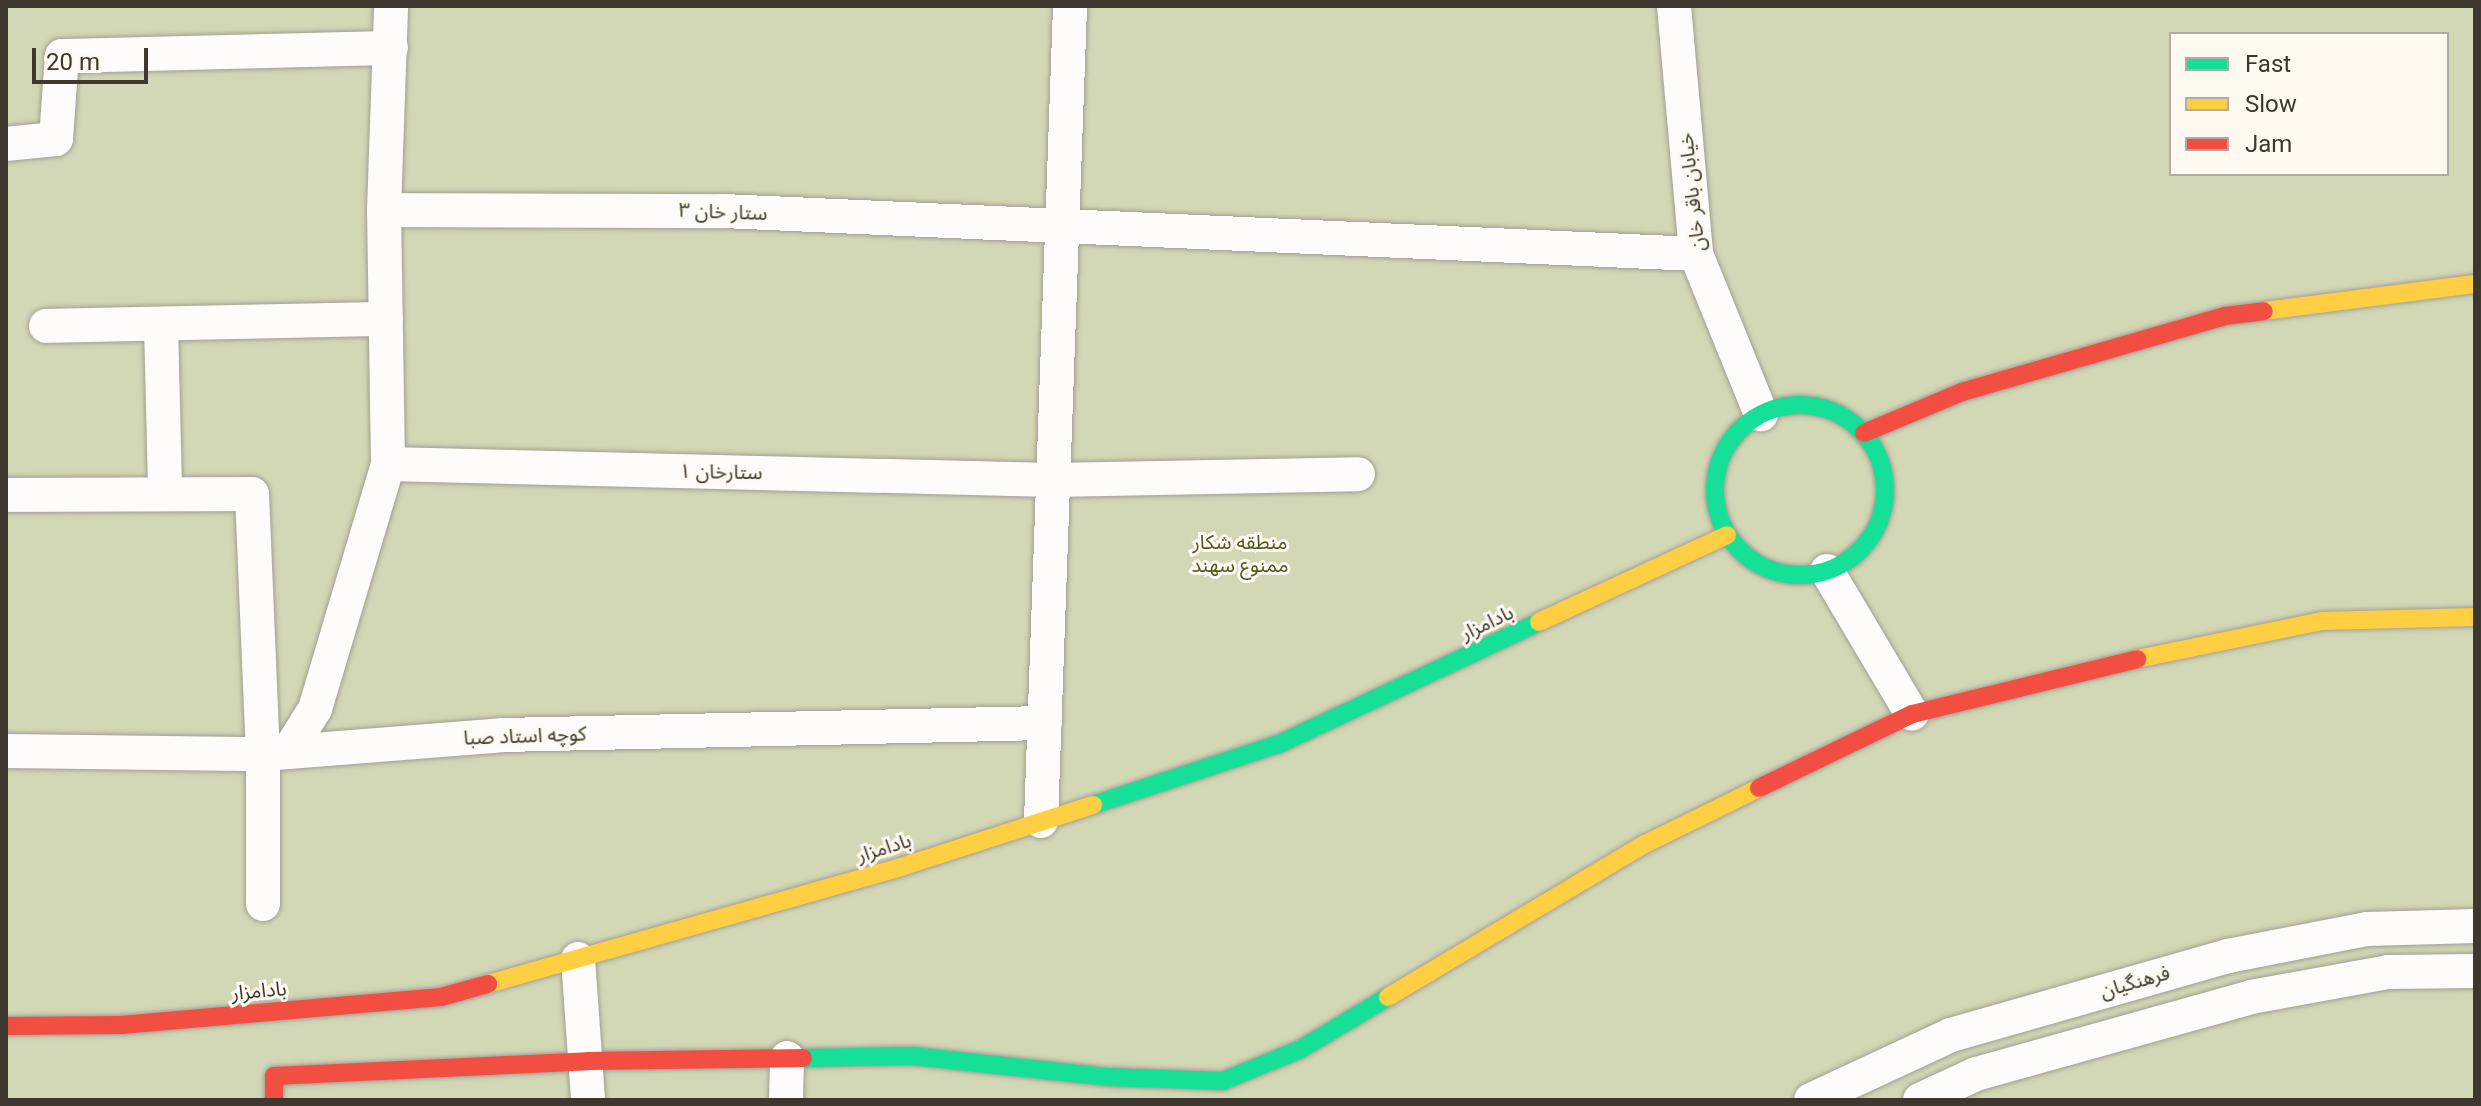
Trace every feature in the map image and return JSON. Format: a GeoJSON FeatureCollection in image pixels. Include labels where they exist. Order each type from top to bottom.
{"type":"FeatureCollection","features":[{"type":"Feature","properties":{"kind":"street"},"geometry":{"type":"LineString","coordinates":[[275,753],[315,709],[388,464],[384,210],[391,6]]}},
{"type":"Feature","properties":{"kind":"street"},"geometry":{"type":"LineString","coordinates":[[1041,821],[1070,6]]}},
{"type":"Feature","properties":{"kind":"street","name":"خیابان باقر خان"},"geometry":{"type":"LineString","coordinates":[[1674,6],[1696,254],[1761,414]]}},
{"type":"Feature","properties":{"kind":"street"},"geometry":{"type":"LineString","coordinates":[[6,144],[56,139],[62,56],[391,48]]}},
{"type":"Feature","properties":{"kind":"street","name":"ستار خان ۳"},"geometry":{"type":"LineString","coordinates":[[384,210],[723,211],[1062,229],[1696,254]]}},
{"type":"Feature","properties":{"kind":"street"},"geometry":{"type":"LineString","coordinates":[[1864,433],[1962,392],[2225,316],[2475,284]]}},
{"type":"Feature","properties":{"kind":"street"},"geometry":{"type":"LineString","coordinates":[[46,326],[386,319]]}},
{"type":"Feature","properties":{"kind":"street"},"geometry":{"type":"LineString","coordinates":[[161,324],[165,492]]}},
{"type":"Feature","properties":{"kind":"street"},"geometry":{"type":"LineString","coordinates":[[1788,406],[1816,406],[1842,415],[1864,433],[1878,456],[1885,483],[1883,511],[1872,537],[1852,557],[1827,571],[1799,576],[1771,570],[1746,557],[1727,535],[1716,509],[1715,480],[1722,453],[1739,430],[1761,414],[1788,406]]}},
{"type":"Feature","properties":{"kind":"street","name":"ستارخان ۱"},"geometry":{"type":"LineString","coordinates":[[388,464],[1053,480],[1358,474]]}},
{"type":"Feature","properties":{"kind":"street"},"geometry":{"type":"LineString","coordinates":[[6,495],[252,494],[275,753],[263,904]]}},
{"type":"Feature","properties":{"kind":"street","name":"بادامزار"},"geometry":{"type":"LineString","coordinates":[[6,1026],[121,1025],[441,997],[901,867],[1279,744],[1727,535]]}},
{"type":"Feature","properties":{"kind":"street"},"geometry":{"type":"LineString","coordinates":[[1827,571],[1912,714]]}},
{"type":"Feature","properties":{"kind":"street"},"geometry":{"type":"LineString","coordinates":[[274,1100],[274,1076],[588,1061],[912,1056],[1107,1077],[1223,1081],[1301,1049],[1645,844],[1912,714],[2063,674],[2322,621],[2475,617]]}},
{"type":"Feature","properties":{"kind":"street","name":"کوچه استاد صبا"},"geometry":{"type":"LineString","coordinates":[[6,751],[275,753],[503,735],[1045,723]]}},
{"type":"Feature","properties":{"kind":"street","name":"فرهنگیان"},"geometry":{"type":"LineString","coordinates":[[1811,1100],[1951,1035],[2228,956],[2367,929],[2475,926]]}},
{"type":"Feature","properties":{"kind":"street"},"geometry":{"type":"LineString","coordinates":[[578,959],[588,1061],[588,1100]]}},
{"type":"Feature","properties":{"kind":"street"},"geometry":{"type":"LineString","coordinates":[[1920,1100],[1976,1074],[2251,997],[2388,972],[2475,971]]}},
{"type":"Feature","properties":{"kind":"street"},"geometry":{"type":"LineString","coordinates":[[786,1100],[787,1058]]}},
{"type":"Feature","properties":{"kind":"green space","name":"منطقه شکار ممنوع سهند"},"geometry":{"type":"Polygon","coordinates":[[[6,6],[2475,6],[2475,1100],[6,1100],[6,6]]]}},
{"type":"Feature","properties":{"kind":"traffic: fast"},"geometry":{"type":"LineString","coordinates":[[1800,405],[1832,412],[1860,430],[1878,458],[1885,490],[1878,522],[1860,550],[1832,568],[1800,575],[1768,568],[1740,550],[1722,522],[1715,490],[1722,458],[1740,430],[1768,412],[1800,405]]}},
{"type":"Feature","properties":{"kind":"traffic: fast"},"geometry":{"type":"LineString","coordinates":[[1093,805],[1279,744],[1539,622]]}},
{"type":"Feature","properties":{"kind":"traffic: fast"},"geometry":{"type":"LineString","coordinates":[[803,1058],[912,1056],[1107,1077],[1223,1081],[1301,1049],[1388,997]]}},
{"type":"Feature","properties":{"kind":"traffic: slow"},"geometry":{"type":"LineString","coordinates":[[2264,311],[2475,284]]}},
{"type":"Feature","properties":{"kind":"traffic: slow"},"geometry":{"type":"LineString","coordinates":[[1539,622],[1727,535]]}},
{"type":"Feature","properties":{"kind":"traffic: slow"},"geometry":{"type":"LineString","coordinates":[[2137,659],[2322,621],[2475,617]]}},
{"type":"Feature","properties":{"kind":"traffic: slow"},"geometry":{"type":"LineString","coordinates":[[1388,997],[1645,844],[1759,788]]}},
{"type":"Feature","properties":{"kind":"traffic: slow"},"geometry":{"type":"LineString","coordinates":[[488,984],[901,867],[1093,805]]}},
{"type":"Feature","properties":{"kind":"traffic: jam"},"geometry":{"type":"LineString","coordinates":[[1864,433],[1962,392],[2225,316],[2264,311]]}},
{"type":"Feature","properties":{"kind":"traffic: jam"},"geometry":{"type":"LineString","coordinates":[[1759,788],[1912,714],[2137,659]]}},
{"type":"Feature","properties":{"kind":"traffic: jam"},"geometry":{"type":"LineString","coordinates":[[6,1026],[121,1025],[441,997],[488,984]]}},
{"type":"Feature","properties":{"kind":"traffic: jam"},"geometry":{"type":"LineString","coordinates":[[274,1100],[274,1076],[588,1061],[803,1058]]}}]}
